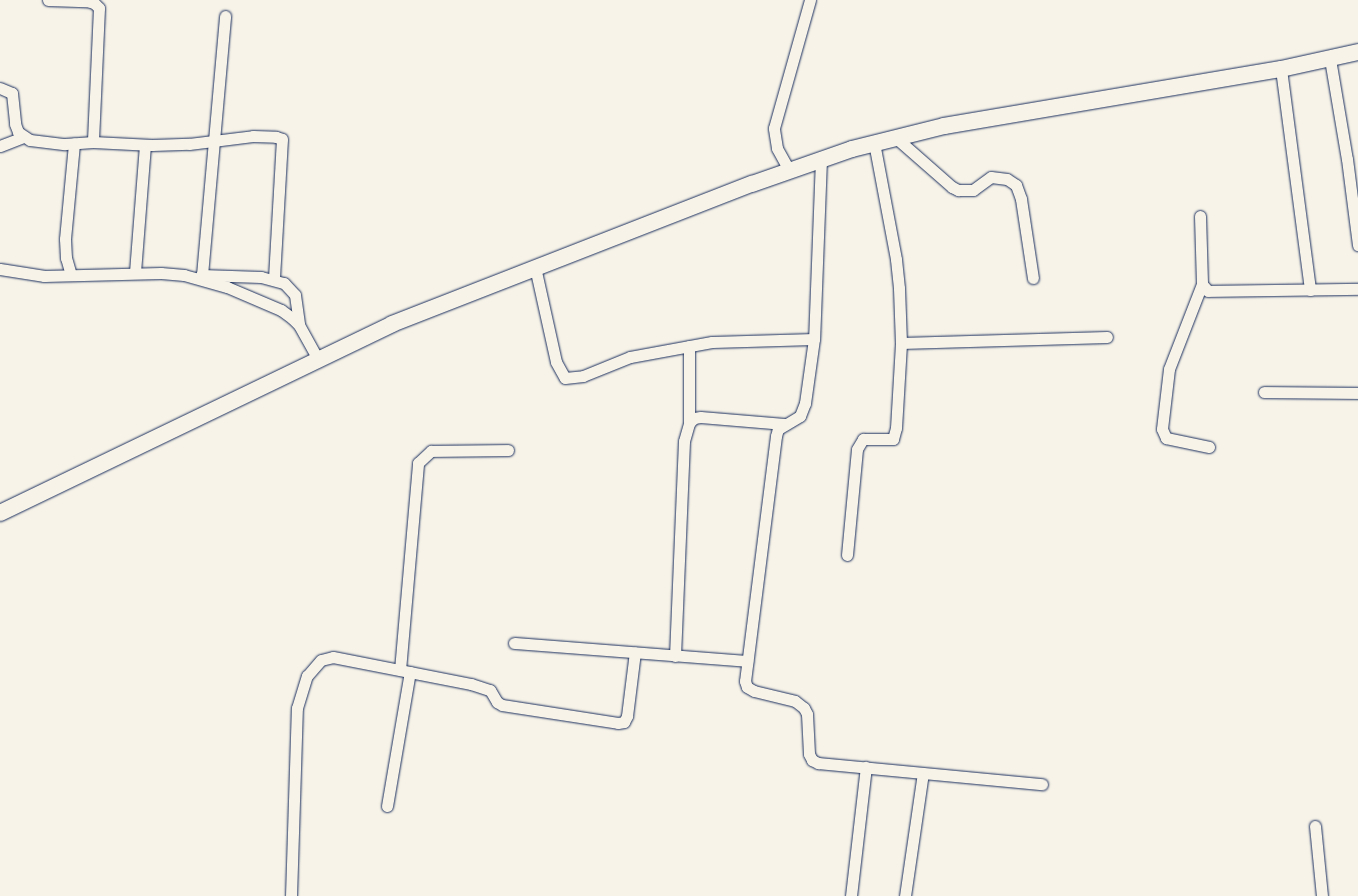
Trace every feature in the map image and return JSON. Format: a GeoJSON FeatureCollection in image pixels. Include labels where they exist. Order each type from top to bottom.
{"type":"FeatureCollection","features":[{"type":"Feature","properties":{"kind":"street"},"geometry":{"type":"LineString","coordinates":[[48,0],[86,1],[94,3],[99,8],[93,142]]}},
{"type":"Feature","properties":{"kind":"street"},"geometry":{"type":"LineString","coordinates":[[790,170],[777,148],[774,128],[810,0]]}},
{"type":"Feature","properties":{"kind":"street"},"geometry":{"type":"LineString","coordinates":[[202,275],[225,16]]}},
{"type":"Feature","properties":{"kind":"street"},"geometry":{"type":"LineString","coordinates":[[0,513],[392,324],[535,267],[790,170],[895,137],[1125,94],[1281,69],[1358,52]]}},
{"type":"Feature","properties":{"kind":"street"},"geometry":{"type":"LineString","coordinates":[[1330,59],[1347,159],[1358,244]]}},
{"type":"Feature","properties":{"kind":"street"},"geometry":{"type":"LineString","coordinates":[[1281,69],[1310,290]]}},
{"type":"Feature","properties":{"kind":"street"},"geometry":{"type":"LineString","coordinates":[[0,88],[12,94],[15,124],[24,137],[30,140],[53,144],[93,142],[173,145],[260,136],[282,139],[274,279]]}},
{"type":"Feature","properties":{"kind":"street"},"geometry":{"type":"LineString","coordinates":[[0,146],[24,137]]}},
{"type":"Feature","properties":{"kind":"street"},"geometry":{"type":"LineString","coordinates":[[895,137],[952,187],[958,190],[973,190],[990,177],[1007,180],[1016,185],[1022,199],[1032,278]]}},
{"type":"Feature","properties":{"kind":"street"},"geometry":{"type":"LineString","coordinates":[[71,275],[66,258],[64,239],[74,143]]}},
{"type":"Feature","properties":{"kind":"street"},"geometry":{"type":"LineString","coordinates":[[847,555],[857,449],[864,439],[888,441],[893,439],[895,434],[901,343],[897,266],[874,143]]}},
{"type":"Feature","properties":{"kind":"street"},"geometry":{"type":"LineString","coordinates":[[135,272],[145,145]]}},
{"type":"Feature","properties":{"kind":"street"},"geometry":{"type":"LineString","coordinates":[[821,160],[814,339],[803,410],[800,416],[778,429],[773,449],[747,661],[745,681],[747,687],[754,692],[795,701],[804,708],[807,714],[808,748],[812,760],[818,763],[1042,784]]}},
{"type":"Feature","properties":{"kind":"street"},"geometry":{"type":"LineString","coordinates":[[1200,216],[1202,284],[1169,369],[1162,429],[1166,438],[1209,447]]}},
{"type":"Feature","properties":{"kind":"street"},"geometry":{"type":"LineString","coordinates":[[535,267],[556,362],[564,378],[583,376],[630,357],[724,340],[814,339]]}},
{"type":"Feature","properties":{"kind":"street"},"geometry":{"type":"LineString","coordinates":[[0,269],[44,276],[135,272],[274,279],[284,283],[296,296],[299,325]]}},
{"type":"Feature","properties":{"kind":"street"},"geometry":{"type":"LineString","coordinates":[[184,275],[227,286],[282,310],[299,325],[318,359]]}},
{"type":"Feature","properties":{"kind":"street"},"geometry":{"type":"LineString","coordinates":[[1202,284],[1208,290],[1213,291],[1358,289]]}},
{"type":"Feature","properties":{"kind":"street"},"geometry":{"type":"LineString","coordinates":[[901,343],[1107,336]]}},
{"type":"Feature","properties":{"kind":"street"},"geometry":{"type":"LineString","coordinates":[[675,656],[684,441],[689,423],[689,346]]}},
{"type":"Feature","properties":{"kind":"street"},"geometry":{"type":"LineString","coordinates":[[1264,392],[1358,393]]}},
{"type":"Feature","properties":{"kind":"street"},"geometry":{"type":"LineString","coordinates":[[689,423],[694,418],[700,417],[785,424]]}},
{"type":"Feature","properties":{"kind":"street"},"geometry":{"type":"LineString","coordinates":[[388,806],[405,671],[418,463],[431,452],[508,450]]}},
{"type":"Feature","properties":{"kind":"street"},"geometry":{"type":"LineString","coordinates":[[514,642],[747,661]]}},
{"type":"Feature","properties":{"kind":"street"},"geometry":{"type":"LineString","coordinates":[[291,896],[295,721],[300,691],[306,676],[321,660],[333,657],[483,687],[490,690],[497,702],[502,704],[618,723],[624,722],[627,716],[635,652]]}},
{"type":"Feature","properties":{"kind":"street"},"geometry":{"type":"LineString","coordinates":[[851,896],[866,768]]}},
{"type":"Feature","properties":{"kind":"street"},"geometry":{"type":"LineString","coordinates":[[905,896],[922,773]]}},
{"type":"Feature","properties":{"kind":"street"},"geometry":{"type":"LineString","coordinates":[[1315,826],[1322,896]]}}]}
